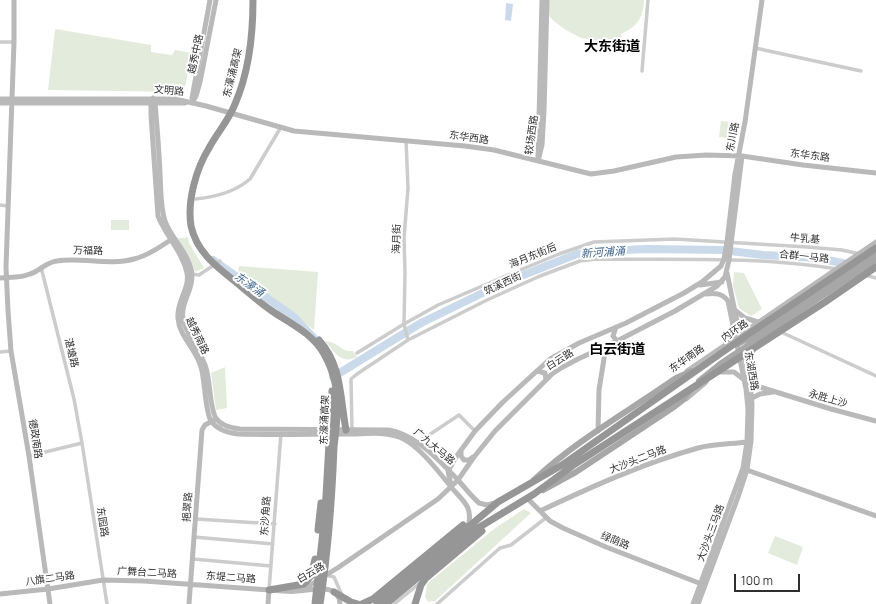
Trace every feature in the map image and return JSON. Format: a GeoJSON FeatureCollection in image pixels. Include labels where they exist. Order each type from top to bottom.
{"type":"FeatureCollection","features":[{"type":"Feature","properties":{"kind":"highway","name":"东濠涌高架"},"geometry":{"type":"LineString","coordinates":[[253,0],[250,46],[240,92],[231,113],[201,163],[190,211],[192,230],[200,248],[207,258],[273,312],[298,327],[313,340],[326,360],[335,383],[336,410],[332,493],[320,604]]}},
{"type":"Feature","properties":{"kind":"highway","name":"东濠涌高架"},"geometry":{"type":"LineString","coordinates":[[253,0],[251,37],[241,86],[229,115],[210,145],[200,165],[191,200],[190,223],[196,242],[202,253],[268,309],[299,328],[314,341],[327,361],[332,378],[332,390],[326,432],[325,513],[315,604]]}},
{"type":"Feature","properties":{"kind":"highway","name":"内环路"},"geometry":{"type":"LineString","coordinates":[[609,437],[759,327],[876,249]]}},
{"type":"Feature","properties":{"kind":"highway"},"geometry":{"type":"LineString","coordinates":[[372,603],[454,532],[498,502],[609,437],[825,302],[876,267]]}},
{"type":"Feature","properties":{"kind":"highway"},"geometry":{"type":"LineString","coordinates":[[236,282],[306,327],[326,349],[334,362],[339,377],[348,431]]}},
{"type":"Feature","properties":{"kind":"highway"},"geometry":{"type":"LineString","coordinates":[[270,590],[304,584],[311,576],[314,567],[326,432]]}},
{"type":"Feature","properties":{"kind":"highway"},"geometry":{"type":"LineString","coordinates":[[386,604],[423,577],[471,533],[534,494],[609,437]]}},
{"type":"Feature","properties":{"kind":"highway"},"geometry":{"type":"LineString","coordinates":[[362,604],[372,603],[403,582],[469,523]]}},
{"type":"Feature","properties":{"kind":"highway"},"geometry":{"type":"LineString","coordinates":[[415,604],[422,585],[423,577]]}},
{"type":"Feature","properties":{"kind":"highway"},"geometry":{"type":"LineString","coordinates":[[334,592],[342,602],[358,604]]}},
{"type":"Feature","properties":{"kind":"main road"},"geometry":{"type":"LineString","coordinates":[[683,400],[683,386],[676,378],[703,366],[740,343],[752,340],[775,328],[876,255]]}},
{"type":"Feature","properties":{"kind":"main road"},"geometry":{"type":"LineString","coordinates":[[534,494],[576,472],[661,416],[683,400],[697,382],[741,351],[752,340],[876,259]]}},
{"type":"Feature","properties":{"kind":"main road","name":"东华南路"},"geometry":{"type":"LineString","coordinates":[[532,481],[553,463],[676,378]]}},
{"type":"Feature","properties":{"kind":"main road"},"geometry":{"type":"LineString","coordinates":[[651,396],[658,403],[661,416]]}},
{"type":"Feature","properties":{"kind":"street","name":"德政南路"},"geometry":{"type":"LineString","coordinates":[[14,0],[14,42],[6,277],[11,351],[29,456],[50,604]]}},
{"type":"Feature","properties":{"kind":"street","name":"越秀中路"},"geometry":{"type":"LineString","coordinates":[[192,103],[210,0]]}},
{"type":"Feature","properties":{"kind":"street","name":"越秀中路"},"geometry":{"type":"LineString","coordinates":[[192,103],[196,96],[200,82],[216,0]]}},
{"type":"Feature","properties":{"kind":"street","name":"较场西路"},"geometry":{"type":"LineString","coordinates":[[538,161],[542,0]]}},
{"type":"Feature","properties":{"kind":"street","name":"较场西路"},"geometry":{"type":"LineString","coordinates":[[538,161],[542,145],[544,111],[547,0]]}},
{"type":"Feature","properties":{"kind":"street"},"geometry":{"type":"LineString","coordinates":[[642,71],[648,0]]}},
{"type":"Feature","properties":{"kind":"street","name":"东川路"},"geometry":{"type":"LineString","coordinates":[[727,259],[762,0]]}},
{"type":"Feature","properties":{"kind":"street"},"geometry":{"type":"LineString","coordinates":[[0,42],[14,42]]}},
{"type":"Feature","properties":{"kind":"street"},"geometry":{"type":"LineString","coordinates":[[755,48],[861,71]]}},
{"type":"Feature","properties":{"kind":"street","name":"文明路"},"geometry":{"type":"LineString","coordinates":[[0,99],[11,101],[153,102],[175,99],[192,103]]}},
{"type":"Feature","properties":{"kind":"street","name":"文明路"},"geometry":{"type":"LineString","coordinates":[[0,103],[11,101]]}},
{"type":"Feature","properties":{"kind":"street","name":"越秀南路"},"geometry":{"type":"LineString","coordinates":[[153,102],[158,216],[165,232],[186,257],[192,274],[192,285],[184,306],[182,317],[201,353],[207,369],[214,420]]}},
{"type":"Feature","properties":{"kind":"street","name":"东华西路"},"geometry":{"type":"LineString","coordinates":[[192,103],[301,132],[406,140],[494,150],[580,172],[597,174],[676,157],[702,155],[741,156]]}},
{"type":"Feature","properties":{"kind":"street"},"geometry":{"type":"LineString","coordinates":[[196,199],[212,198],[225,194],[246,183],[255,174],[281,127]]}},
{"type":"Feature","properties":{"kind":"street","name":"海月街"},"geometry":{"type":"LineString","coordinates":[[406,140],[408,188],[404,238],[404,325],[407,339]]}},
{"type":"Feature","properties":{"kind":"street","name":"东华东路"},"geometry":{"type":"LineString","coordinates":[[741,156],[876,173]]}},
{"type":"Feature","properties":{"kind":"street"},"geometry":{"type":"LineString","coordinates":[[0,205],[8,206]]}},
{"type":"Feature","properties":{"kind":"street","name":"越秀南路"},"geometry":{"type":"LineString","coordinates":[[172,239],[184,262],[188,277],[178,310],[178,322],[201,366],[208,411],[214,420]]}},
{"type":"Feature","properties":{"kind":"street","name":"万福路"},"geometry":{"type":"LineString","coordinates":[[0,278],[26,276],[32,274],[41,267],[59,260],[120,261],[134,259],[152,251],[172,239]]}},
{"type":"Feature","properties":{"kind":"street","name":"海月东街后"},"geometry":{"type":"LineString","coordinates":[[357,354],[438,305],[559,254],[594,242],[675,239],[729,243]]}},
{"type":"Feature","properties":{"kind":"street","name":"东华南路"},"geometry":{"type":"LineString","coordinates":[[676,378],[876,242]]}},
{"type":"Feature","properties":{"kind":"street","name":"牛乳基"},"geometry":{"type":"LineString","coordinates":[[729,243],[842,250],[876,259]]}},
{"type":"Feature","properties":{"kind":"street"},"geometry":{"type":"LineString","coordinates":[[839,296],[840,288],[837,269],[851,266],[868,256],[876,249]]}},
{"type":"Feature","properties":{"kind":"street","name":"筑溪西街"},"geometry":{"type":"LineString","coordinates":[[348,431],[351,379],[356,374],[407,339],[539,276],[580,261],[596,259],[727,259]]}},
{"type":"Feature","properties":{"kind":"street"},"geometry":{"type":"LineString","coordinates":[[727,259],[727,272]]}},
{"type":"Feature","properties":{"kind":"street","name":"合群一马路"},"geometry":{"type":"LineString","coordinates":[[727,259],[837,269],[876,278]]}},
{"type":"Feature","properties":{"kind":"street","name":"白云路"},"geometry":{"type":"LineString","coordinates":[[448,471],[474,431],[550,359],[616,327],[696,285],[714,274],[727,259]]}},
{"type":"Feature","properties":{"kind":"street"},"geometry":{"type":"LineString","coordinates":[[192,274],[199,275],[220,261]]}},
{"type":"Feature","properties":{"kind":"street"},"geometry":{"type":"LineString","coordinates":[[840,288],[876,264]]}},
{"type":"Feature","properties":{"kind":"street","name":"湛塘路"},"geometry":{"type":"LineString","coordinates":[[41,267],[73,394],[82,443]]}},
{"type":"Feature","properties":{"kind":"street"},"geometry":{"type":"LineString","coordinates":[[683,400],[721,372],[876,271]]}},
{"type":"Feature","properties":{"kind":"street","name":"白云路"},"geometry":{"type":"LineString","coordinates":[[297,591],[307,587],[326,575],[438,499],[458,480],[495,431],[546,380],[561,368],[617,341],[702,295],[721,282],[727,272]]}},
{"type":"Feature","properties":{"kind":"street","name":"东湖西路"},"geometry":{"type":"LineString","coordinates":[[727,272],[736,311],[738,336]]}},
{"type":"Feature","properties":{"kind":"street"},"geometry":{"type":"LineString","coordinates":[[696,285],[721,282],[729,284]]}},
{"type":"Feature","properties":{"kind":"street","name":"东湖西路"},"geometry":{"type":"LineString","coordinates":[[702,295],[717,294],[724,296],[740,343],[744,379],[750,400],[745,469]]}},
{"type":"Feature","properties":{"kind":"street"},"geometry":{"type":"LineString","coordinates":[[736,311],[745,318],[758,322]]}},
{"type":"Feature","properties":{"kind":"street"},"geometry":{"type":"LineString","coordinates":[[616,327],[613,336],[617,341]]}},
{"type":"Feature","properties":{"kind":"street"},"geometry":{"type":"LineString","coordinates":[[775,328],[876,376]]}},
{"type":"Feature","properties":{"kind":"street"},"geometry":{"type":"LineString","coordinates":[[598,431],[599,390],[606,346]]}},
{"type":"Feature","properties":{"kind":"street"},"geometry":{"type":"LineString","coordinates":[[0,352],[11,351]]}},
{"type":"Feature","properties":{"kind":"street"},"geometry":{"type":"LineString","coordinates":[[747,372],[753,351]]}},
{"type":"Feature","properties":{"kind":"street","name":"东湖西路"},"geometry":{"type":"LineString","coordinates":[[742,358],[750,384],[752,435],[745,469]]}},
{"type":"Feature","properties":{"kind":"street"},"geometry":{"type":"LineString","coordinates":[[537,371],[545,373],[546,380]]}},
{"type":"Feature","properties":{"kind":"street"},"geometry":{"type":"LineString","coordinates":[[721,372],[734,372],[744,379]]}},
{"type":"Feature","properties":{"kind":"street","name":"永胜上沙"},"geometry":{"type":"LineString","coordinates":[[750,384],[876,421]]}},
{"type":"Feature","properties":{"kind":"street"},"geometry":{"type":"LineString","coordinates":[[750,400],[760,394],[776,392]]}},
{"type":"Feature","properties":{"kind":"street"},"geometry":{"type":"LineString","coordinates":[[417,443],[459,415],[474,431]]}},
{"type":"Feature","properties":{"kind":"street"},"geometry":{"type":"LineString","coordinates":[[214,420],[234,428],[281,431],[348,431]]}},
{"type":"Feature","properties":{"kind":"street","name":"挹翠路"},"geometry":{"type":"LineString","coordinates":[[189,604],[202,430],[206,424],[214,420]]}},
{"type":"Feature","properties":{"kind":"street","name":"东沙角路"},"geometry":{"type":"LineString","coordinates":[[268,604],[281,431]]}},
{"type":"Feature","properties":{"kind":"street","name":"广九大马路"},"geometry":{"type":"LineString","coordinates":[[348,431],[395,431],[406,435],[458,480],[480,503],[487,505],[498,502]]}},
{"type":"Feature","properties":{"kind":"street","name":"广九大马路"},"geometry":{"type":"LineString","coordinates":[[348,431],[388,435],[404,439],[428,459],[468,507],[470,511],[469,523]]}},
{"type":"Feature","properties":{"kind":"street","name":"大沙头二马路"},"geometry":{"type":"LineString","coordinates":[[540,511],[588,489],[662,460],[700,448],[747,442]]}},
{"type":"Feature","properties":{"kind":"street"},"geometry":{"type":"LineString","coordinates":[[29,456],[82,443]]}},
{"type":"Feature","properties":{"kind":"street","name":"东园路"},"geometry":{"type":"LineString","coordinates":[[82,443],[107,604]]}},
{"type":"Feature","properties":{"kind":"street"},"geometry":{"type":"LineString","coordinates":[[461,450],[464,460],[470,460],[474,457]]}},
{"type":"Feature","properties":{"kind":"street"},"geometry":{"type":"LineString","coordinates":[[745,469],[876,516]]}},
{"type":"Feature","properties":{"kind":"street","name":"大沙头三马路"},"geometry":{"type":"LineString","coordinates":[[693,604],[703,585],[738,497],[745,469]]}},
{"type":"Feature","properties":{"kind":"street"},"geometry":{"type":"LineString","coordinates":[[448,471],[451,486]]}},
{"type":"Feature","properties":{"kind":"street","name":"绿荫路"},"geometry":{"type":"LineString","coordinates":[[526,498],[550,521],[563,528],[606,547],[703,585]]}},
{"type":"Feature","properties":{"kind":"street"},"geometry":{"type":"LineString","coordinates":[[437,604],[500,548],[511,545],[547,517]]}},
{"type":"Feature","properties":{"kind":"street"},"geometry":{"type":"LineString","coordinates":[[196,519],[275,524]]}},
{"type":"Feature","properties":{"kind":"street"},"geometry":{"type":"LineString","coordinates":[[194,538],[273,544]]}},
{"type":"Feature","properties":{"kind":"street"},"geometry":{"type":"LineString","coordinates":[[193,559],[271,566]]}},
{"type":"Feature","properties":{"kind":"street"},"geometry":{"type":"LineString","coordinates":[[326,575],[334,577],[337,580],[342,602]]}},
{"type":"Feature","properties":{"kind":"street"},"geometry":{"type":"LineString","coordinates":[[394,604],[423,577]]}},
{"type":"Feature","properties":{"kind":"street","name":"广舞台二马路"},"geometry":{"type":"LineString","coordinates":[[103,580],[144,581],[191,585]]}},
{"type":"Feature","properties":{"kind":"street","name":"八旗二马路"},"geometry":{"type":"LineString","coordinates":[[0,594],[48,589],[103,580]]}},
{"type":"Feature","properties":{"kind":"street","name":"东堤二马路"},"geometry":{"type":"LineString","coordinates":[[191,585],[297,591],[321,588],[334,592]]}},
{"type":"Feature","properties":{"kind":"street","name":"大沙头三马路"},"geometry":{"type":"LineString","coordinates":[[698,604],[703,585]]}},
{"type":"Feature","properties":{"kind":"shaded area"},"geometry":{"type":"Polygon","coordinates":[[[548,0],[644,0],[641,17],[632,28],[621,34],[622,44],[581,38],[566,30],[550,17],[548,0]]]}},
{"type":"Feature","properties":{"kind":"shaded area"},"geometry":{"type":"Polygon","coordinates":[[[55,29],[151,45],[151,52],[172,55],[175,50],[192,53],[184,92],[48,90],[55,29]]]}},
{"type":"Feature","properties":{"kind":"shaded area"},"geometry":{"type":"Polygon","coordinates":[[[721,121],[731,122],[729,138],[719,137],[721,121]]]}},
{"type":"Feature","properties":{"kind":"shaded area"},"geometry":{"type":"Polygon","coordinates":[[[111,220],[129,220],[129,230],[111,230],[111,220]]]}},
{"type":"Feature","properties":{"kind":"shaded area"},"geometry":{"type":"Polygon","coordinates":[[[188,237],[189,243],[204,268],[195,272],[191,261],[176,239],[188,237]]]}},
{"type":"Feature","properties":{"kind":"shaded area"},"geometry":{"type":"Polygon","coordinates":[[[239,266],[318,272],[314,330],[293,313],[238,275],[239,266]]]}},
{"type":"Feature","properties":{"kind":"shaded area"},"geometry":{"type":"Polygon","coordinates":[[[734,272],[744,273],[762,309],[751,316],[739,308],[733,286],[734,272]]]}},
{"type":"Feature","properties":{"kind":"shaded area"},"geometry":{"type":"Polygon","coordinates":[[[325,341],[333,343],[345,350],[353,351],[357,357],[351,359],[342,358],[335,353],[325,341]]]}},
{"type":"Feature","properties":{"kind":"shaded area"},"geometry":{"type":"Polygon","coordinates":[[[225,367],[227,408],[216,410],[211,373],[225,367]]]}},
{"type":"Feature","properties":{"kind":"shaded area"},"geometry":{"type":"Polygon","coordinates":[[[524,509],[531,513],[435,601],[428,602],[425,597],[427,584],[494,529],[524,509]]]}},
{"type":"Feature","properties":{"kind":"shaded area"},"geometry":{"type":"Polygon","coordinates":[[[775,536],[803,547],[797,565],[768,553],[775,536]]]}},
{"type":"Feature","properties":{"kind":"water"},"geometry":{"type":"Polygon","coordinates":[[[506,3],[513,4],[511,21],[505,20],[506,3]]]}},
{"type":"Feature","properties":{"kind":"waterway","name":"新河浦涌"},"geometry":{"type":"LineString","coordinates":[[333,377],[421,323],[503,283],[577,254],[647,249],[722,250],[763,255],[817,258],[852,265]]}},
{"type":"Feature","properties":{"kind":"waterway","name":"东濠涌"},"geometry":{"type":"LineString","coordinates":[[213,260],[294,317],[313,337]]}},
{"type":"Feature","properties":{"kind":"district","name":"大东街道"},"geometry":{"type":"Point","coordinates":[612,47]}},
{"type":"Feature","properties":{"kind":"district","name":"白云街道"},"geometry":{"type":"Point","coordinates":[617,350]}}]}
